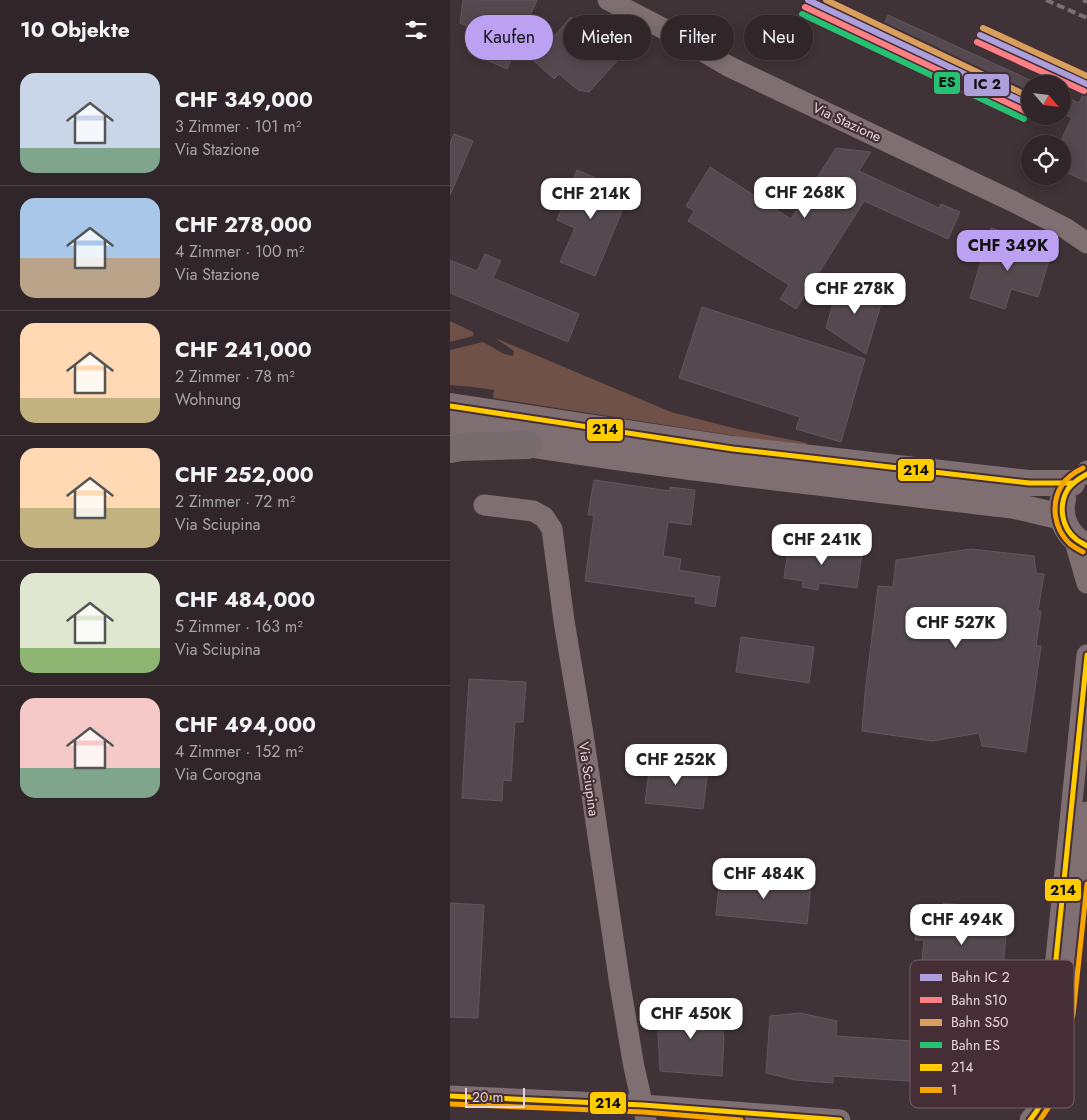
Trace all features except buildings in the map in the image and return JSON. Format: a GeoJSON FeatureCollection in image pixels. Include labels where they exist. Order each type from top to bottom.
{"type":"FeatureCollection","features":[{"type":"Feature","properties":{"kind":"highway"},"geometry":{"type":"LineString","coordinates":[[450,449],[528,445]]}},
{"type":"Feature","properties":{"kind":"main road"},"geometry":{"type":"LineString","coordinates":[[450,406],[733,449],[1029,484],[1083,476]]}},
{"type":"Feature","properties":{"kind":"main road"},"geometry":{"type":"LineString","coordinates":[[450,431],[528,445],[689,467],[1015,506],[1074,533]]}},
{"type":"Feature","properties":{"kind":"main road"},"geometry":{"type":"LineString","coordinates":[[1074,533],[1062,502],[1064,495],[1083,476]]}},
{"type":"Feature","properties":{"kind":"street","name":"Via Stazione"},"geometry":{"type":"LineString","coordinates":[[608,0],[672,33],[728,66],[1014,202],[1065,228],[1087,243]]}},
{"type":"Feature","properties":{"kind":"street","name":"Via Sciupina"},"geometry":{"type":"LineString","coordinates":[[484,505],[533,511],[544,517],[552,529],[564,621],[583,734],[620,985],[634,1067],[645,1113]]}},
{"type":"Feature","properties":{"kind":"street"},"geometry":{"type":"LineString","coordinates":[[1074,533],[1087,583]]}},
{"type":"Feature","properties":{"kind":"street"},"geometry":{"type":"LineString","coordinates":[[1056,960],[1087,655]]}},
{"type":"Feature","properties":{"kind":"street"},"geometry":{"type":"LineString","coordinates":[[1071,960],[1087,812]]}},
{"type":"Feature","properties":{"kind":"street"},"geometry":{"type":"LineString","coordinates":[[450,1096],[645,1113],[840,1120]]}},
{"type":"Feature","properties":{"kind":"shaded area"},"geometry":{"type":"Polygon","coordinates":[[[450,321],[473,332],[473,336],[450,342],[450,321]]]}},
{"type":"Feature","properties":{"kind":"shaded area"},"geometry":{"type":"Polygon","coordinates":[[[495,338],[671,412],[737,429],[807,443],[806,447],[493,398],[494,390],[450,385],[450,350],[483,342],[504,354],[513,356],[514,351],[495,338]]]}},
{"type":"Feature","properties":{"kind":"railway"},"geometry":{"type":"LineString","coordinates":[[1046,0],[1087,18]]}},
{"type":"Feature","properties":{"kind":"railway"},"geometry":{"type":"LineString","coordinates":[[1083,0],[1087,2]]}},
{"type":"Feature","properties":{"kind":"transit line"},"geometry":{"type":"LineString","coordinates":[[808,0],[1021,101]]}},
{"type":"Feature","properties":{"kind":"transit line"},"geometry":{"type":"LineString","coordinates":[[980,35],[1087,84]]}},
{"type":"Feature","properties":{"kind":"transit line","name":"214"},"geometry":{"type":"LineString","coordinates":[[450,406],[733,449],[1029,483],[1072,483]]}},
{"type":"Feature","properties":{"kind":"transit line","name":"1"},"geometry":{"type":"LineString","coordinates":[[1083,468],[1071,475],[1062,485],[1058,492],[1055,508],[1060,531],[1070,544],[1083,552]]}},
{"type":"Feature","properties":{"kind":"transit line","name":"214"},"geometry":{"type":"LineString","coordinates":[[1087,474],[1074,482],[1068,489],[1062,509],[1067,529],[1077,540],[1087,546]]}},
{"type":"Feature","properties":{"kind":"transit line","name":"214"},"geometry":{"type":"LineString","coordinates":[[1056,960],[1087,655]]}},
{"type":"Feature","properties":{"kind":"transit line","name":"1"},"geometry":{"type":"LineString","coordinates":[[1074,1006],[1087,884]]}},
{"type":"Feature","properties":{"kind":"transit line","name":"214"},"geometry":{"type":"LineString","coordinates":[[450,1096],[643,1105],[840,1120]]}},
{"type":"Feature","properties":{"kind":"transit line","name":"1"},"geometry":{"type":"LineString","coordinates":[[450,1104],[643,1112],[741,1120]]}},
{"type":"Feature","properties":{"kind":"transit line","name":"214"},"geometry":{"type":"LineString","coordinates":[[1030,1120],[1039,1108]]}},
{"type":"Feature","properties":{"kind":"transit line","name":"1"},"geometry":{"type":"LineString","coordinates":[[1040,1120],[1048,1108]]}},
{"type":"Feature","properties":{"kind":"rail line","name":"S50"},"geometry":{"type":"LineString","coordinates":[[826,0],[1021,93]]}},
{"type":"Feature","properties":{"kind":"rail line","name":"S10"},"geometry":{"type":"LineString","coordinates":[[805,7],[1021,109]]}},
{"type":"Feature","properties":{"kind":"rail line","name":"ES"},"geometry":{"type":"LineString","coordinates":[[802,14],[1021,118]]}},
{"type":"Feature","properties":{"kind":"rail line","name":"S50"},"geometry":{"type":"LineString","coordinates":[[983,28],[1087,76]]}},
{"type":"Feature","properties":{"kind":"rail line","name":"S10"},"geometry":{"type":"LineString","coordinates":[[977,42],[1084,91]]}}]}
